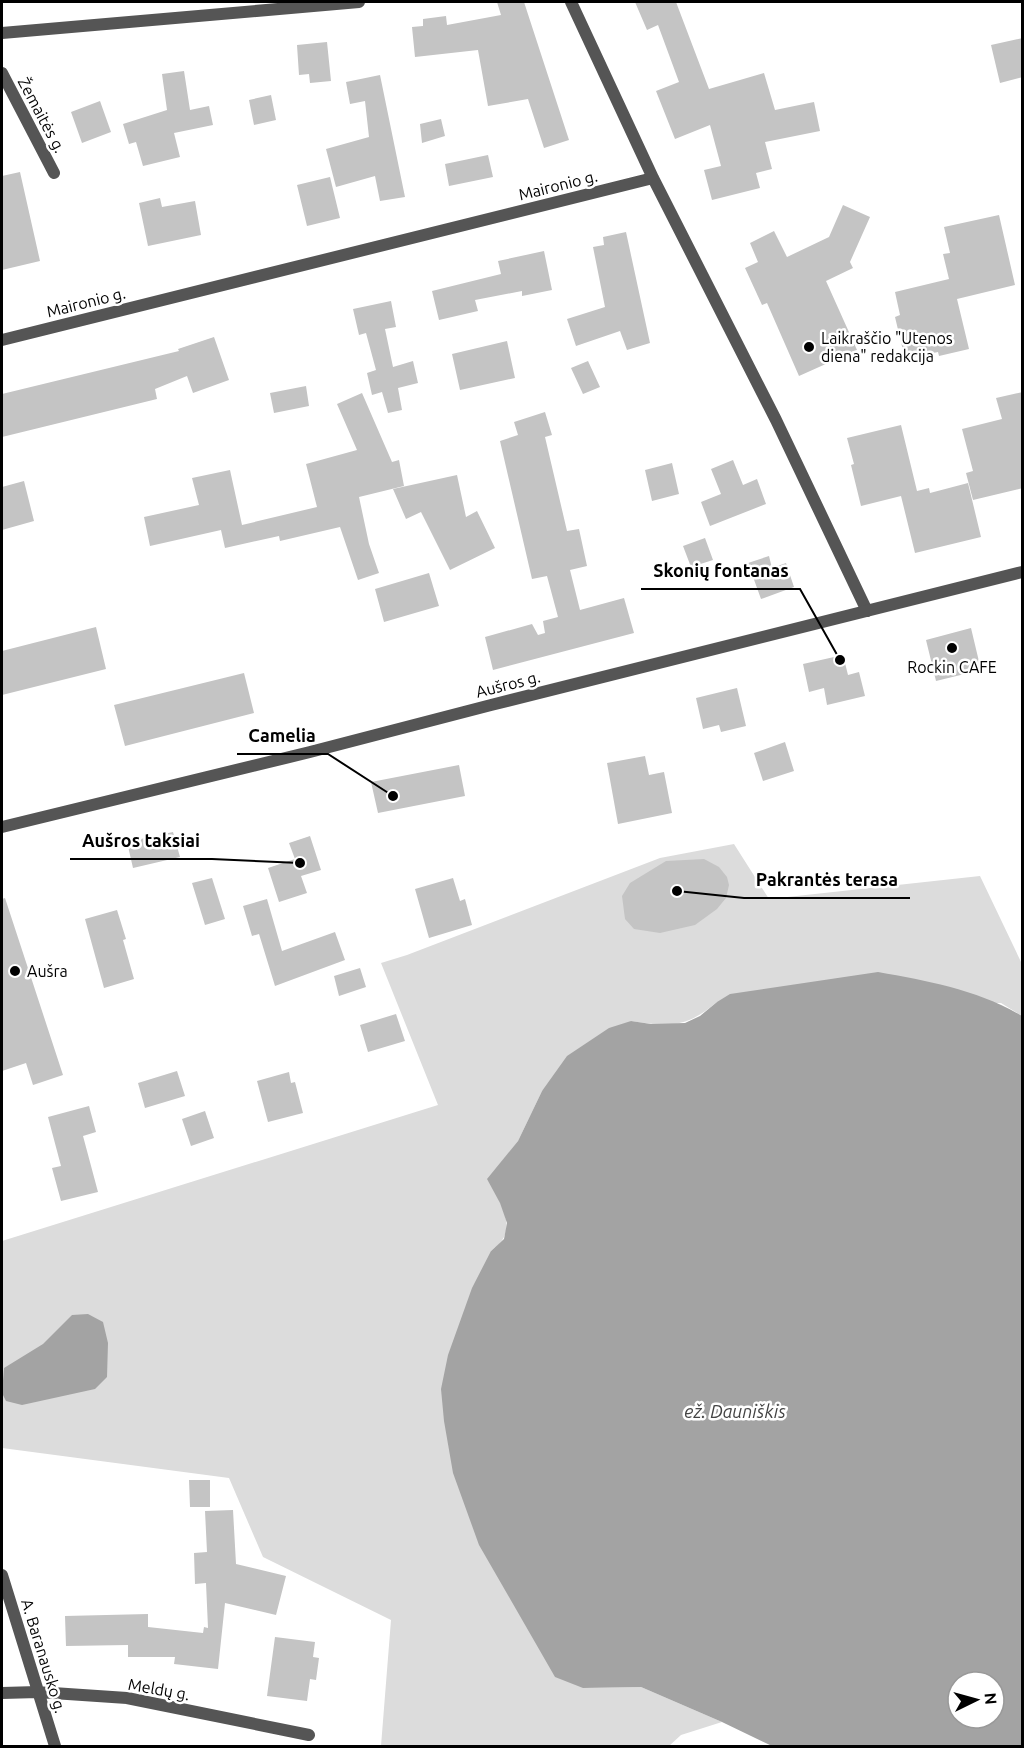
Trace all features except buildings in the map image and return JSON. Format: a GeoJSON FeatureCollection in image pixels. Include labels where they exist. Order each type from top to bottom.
{"type":"FeatureCollection","features":[{"type":"Feature","properties":{"kind":"street"},"geometry":{"type":"LineString","coordinates":[[2,33],[359,2]]}},
{"type":"Feature","properties":{"kind":"street"},"geometry":{"type":"LineString","coordinates":[[571,2],[652,178],[776,420],[867,611]]}},
{"type":"Feature","properties":{"kind":"street","name":"Žemaitės g."},"geometry":{"type":"LineString","coordinates":[[2,73],[54,173]]}},
{"type":"Feature","properties":{"kind":"street","name":"Maironio g."},"geometry":{"type":"LineString","coordinates":[[2,340],[652,178]]}},
{"type":"Feature","properties":{"kind":"street","name":"Aušros g."},"geometry":{"type":"LineString","coordinates":[[2,827],[310,752],[1023,572]]}},
{"type":"Feature","properties":{"kind":"street","name":"A. Baranausko g."},"geometry":{"type":"LineString","coordinates":[[2,1575],[55,1746]]}},
{"type":"Feature","properties":{"kind":"street","name":"Meldų g."},"geometry":{"type":"LineString","coordinates":[[2,1693],[38,1692],[127,1698],[309,1735]]}},
{"type":"Feature","properties":{"kind":"shaded area"},"geometry":{"type":"Polygon","coordinates":[[[734,844],[769,899],[980,876],[1022,964],[1022,1016],[1001,1003],[717,1002],[696,1017],[677,1024],[631,1021],[542,1091],[518,1141],[488,1179],[502,1207],[506,1222],[503,1239],[491,1251],[583,1688],[641,1687],[722,1722],[681,1735],[669,1746],[381,1746],[391,1620],[263,1557],[229,1478],[2,1448],[2,1241],[438,1105],[381,963],[660,858],[734,844]]]}},
{"type":"Feature","properties":{"kind":"water","name":"ež. Dauniškis"},"geometry":{"type":"Polygon","coordinates":[[[878,972],[971,993],[1022,1016],[1022,1746],[772,1746],[641,1687],[583,1688],[555,1677],[479,1545],[453,1473],[441,1389],[448,1355],[472,1288],[491,1251],[504,1239],[507,1223],[500,1203],[487,1179],[518,1141],[542,1091],[567,1056],[609,1028],[631,1021],[651,1024],[685,1023],[700,1016],[730,994],[878,972]]]}},
{"type":"Feature","properties":{"kind":"water"},"geometry":{"type":"Polygon","coordinates":[[[88,1314],[103,1322],[108,1343],[107,1377],[95,1389],[22,1405],[6,1401],[2,1393],[4,1368],[43,1344],[72,1315],[88,1314]]]}},
{"type":"Feature","properties":{"kind":"place","name":"Laikraščio \"Utenos diena\" redakcija"},"geometry":{"type":"Point","coordinates":[809,347]}},
{"type":"Feature","properties":{"kind":"place","name":"Rockin CAFE"},"geometry":{"type":"Point","coordinates":[952,648]}},
{"type":"Feature","properties":{"kind":"place","name":"Skonių fontanas"},"geometry":{"type":"Point","coordinates":[840,660]}},
{"type":"Feature","properties":{"kind":"place","name":"Camelia"},"geometry":{"type":"Point","coordinates":[393,796]}},
{"type":"Feature","properties":{"kind":"place","name":"Aušros taksiai"},"geometry":{"type":"Point","coordinates":[300,863]}},
{"type":"Feature","properties":{"kind":"place","name":"Pakrantės terasa"},"geometry":{"type":"Point","coordinates":[677,891]}},
{"type":"Feature","properties":{"kind":"place","name":"Aušra"},"geometry":{"type":"Point","coordinates":[15,971]}}]}
